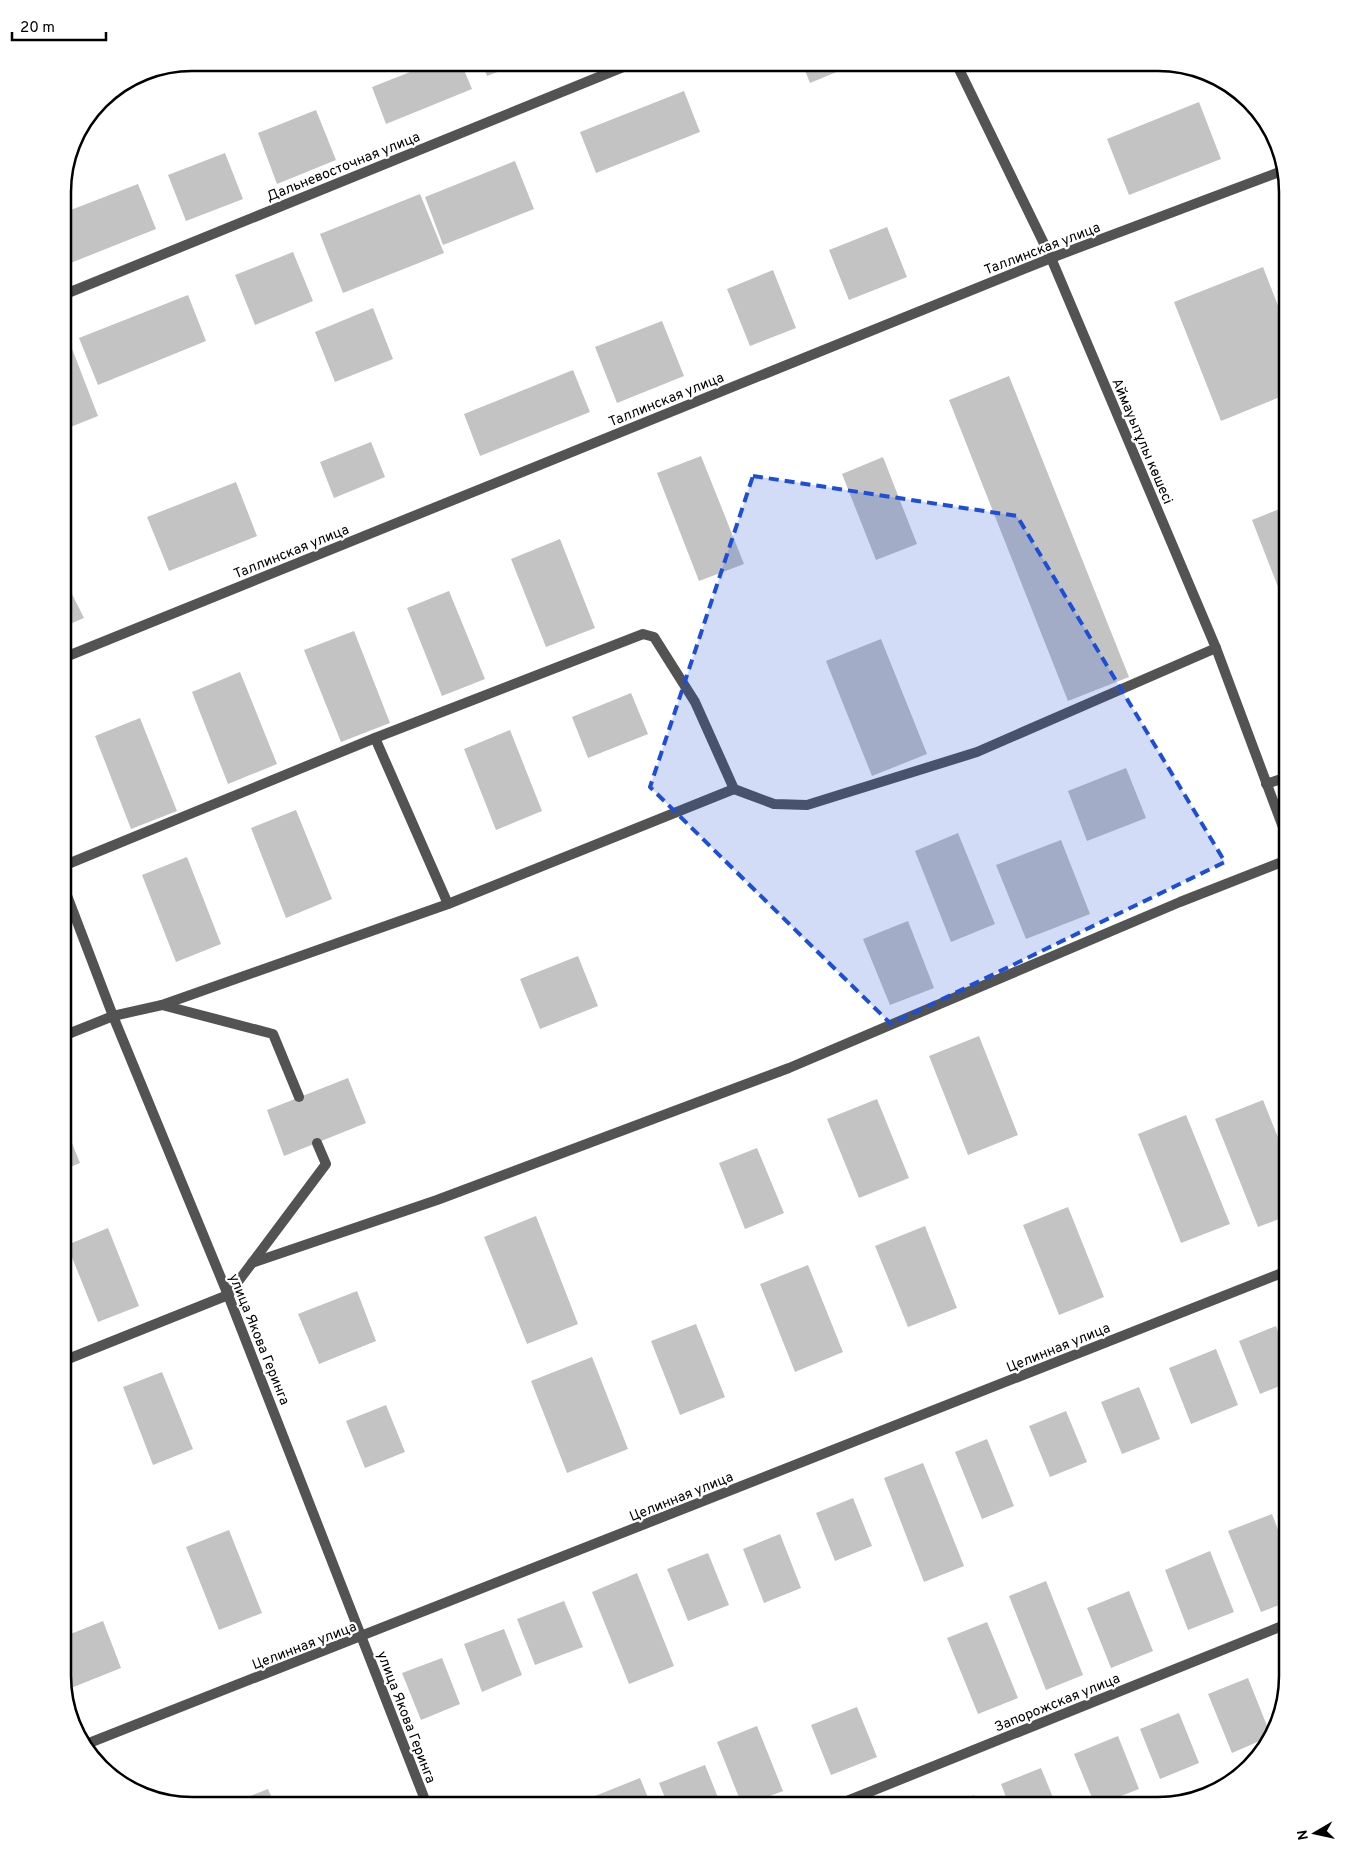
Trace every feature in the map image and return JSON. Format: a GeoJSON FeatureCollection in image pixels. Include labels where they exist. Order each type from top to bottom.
{"type":"FeatureCollection","features":[{"type":"Feature","properties":{"kind":"street","name":"Дальневосточная улица"},"geometry":{"type":"LineString","coordinates":[[72,291],[612,71]]}},
{"type":"Feature","properties":{"kind":"street","name":"Аймауытұлы көшесі"},"geometry":{"type":"LineString","coordinates":[[960,72],[1051,258],[1216,648],[1279,816]]}},
{"type":"Feature","properties":{"kind":"street","name":"Таллинская улица"},"geometry":{"type":"LineString","coordinates":[[72,654],[1051,258],[1277,173]]}},
{"type":"Feature","properties":{"kind":"street"},"geometry":{"type":"LineString","coordinates":[[72,862],[375,738],[643,634],[654,637],[695,702],[734,789]]}},
{"type":"Feature","properties":{"kind":"street"},"geometry":{"type":"LineString","coordinates":[[71,1033],[114,1016],[162,1005],[448,904],[734,789],[774,804],[807,805],[977,752],[1216,648]]}},
{"type":"Feature","properties":{"kind":"street"},"geometry":{"type":"LineString","coordinates":[[375,738],[448,904]]}},
{"type":"Feature","properties":{"kind":"street"},"geometry":{"type":"LineString","coordinates":[[1266,784],[1279,780]]}},
{"type":"Feature","properties":{"kind":"street"},"geometry":{"type":"LineString","coordinates":[[252,1263],[437,1200],[789,1068],[1180,902],[1279,864]]}},
{"type":"Feature","properties":{"kind":"street","name":"улица Якова Геринга"},"geometry":{"type":"LineString","coordinates":[[72,907],[228,1295],[424,1796]]}},
{"type":"Feature","properties":{"kind":"street"},"geometry":{"type":"LineString","coordinates":[[162,1005],[273,1034],[299,1097]]}},
{"type":"Feature","properties":{"kind":"street"},"geometry":{"type":"LineString","coordinates":[[71,1359],[228,1295],[326,1164],[317,1143]]}},
{"type":"Feature","properties":{"kind":"street","name":"Целинная улица"},"geometry":{"type":"LineString","coordinates":[[91,1742],[1279,1275]]}},
{"type":"Feature","properties":{"kind":"street","name":"Запорожская улица"},"geometry":{"type":"LineString","coordinates":[[858,1797],[1279,1628]]}},
{"type":"Feature","properties":{"kind":"highlighted area"},"geometry":{"type":"Polygon","coordinates":[[[753,476],[1017,516],[1225,862],[891,1024],[650,787],[753,476]]]}},
{"type":"Feature","properties":{"kind":"building"},"geometry":{"type":"Polygon","coordinates":[[[412,71],[465,71],[472,89],[386,124],[372,87],[412,71]]]}},
{"type":"Feature","properties":{"kind":"building"},"geometry":{"type":"Polygon","coordinates":[[[485,71],[499,71],[487,76],[485,71]]]}},
{"type":"Feature","properties":{"kind":"building"},"geometry":{"type":"Polygon","coordinates":[[[805,72],[837,72],[810,83],[805,72]]]}},
{"type":"Feature","properties":{"kind":"building"},"geometry":{"type":"Polygon","coordinates":[[[684,91],[700,132],[596,173],[580,132],[684,91]]]}},
{"type":"Feature","properties":{"kind":"building"},"geometry":{"type":"Polygon","coordinates":[[[1199,102],[1221,159],[1129,195],[1107,139],[1199,102]]]}},
{"type":"Feature","properties":{"kind":"building"},"geometry":{"type":"Polygon","coordinates":[[[316,110],[336,160],[277,184],[258,133],[316,110]]]}},
{"type":"Feature","properties":{"kind":"building"},"geometry":{"type":"Polygon","coordinates":[[[225,153],[243,199],[186,221],[168,175],[225,153]]]}},
{"type":"Feature","properties":{"kind":"building"},"geometry":{"type":"Polygon","coordinates":[[[515,161],[534,209],[443,245],[425,197],[515,161]]]}},
{"type":"Feature","properties":{"kind":"building"},"geometry":{"type":"Polygon","coordinates":[[[138,184],[156,229],[72,262],[72,210],[138,184]]]}},
{"type":"Feature","properties":{"kind":"building"},"geometry":{"type":"Polygon","coordinates":[[[420,194],[444,253],[343,293],[320,234],[420,194]]]}},
{"type":"Feature","properties":{"kind":"building"},"geometry":{"type":"Polygon","coordinates":[[[887,227],[907,277],[849,300],[829,250],[887,227]]]}},
{"type":"Feature","properties":{"kind":"building"},"geometry":{"type":"Polygon","coordinates":[[[293,252],[313,301],[255,325],[235,275],[293,252]]]}},
{"type":"Feature","properties":{"kind":"building"},"geometry":{"type":"Polygon","coordinates":[[[1263,267],[1279,308],[1279,397],[1221,421],[1174,302],[1263,267]]]}},
{"type":"Feature","properties":{"kind":"building"},"geometry":{"type":"Polygon","coordinates":[[[773,270],[796,328],[750,346],[727,289],[773,270]]]}},
{"type":"Feature","properties":{"kind":"building"},"geometry":{"type":"Polygon","coordinates":[[[188,295],[206,341],[98,385],[79,338],[188,295]]]}},
{"type":"Feature","properties":{"kind":"building"},"geometry":{"type":"Polygon","coordinates":[[[373,308],[393,359],[335,382],[315,332],[373,308]]]}},
{"type":"Feature","properties":{"kind":"building"},"geometry":{"type":"Polygon","coordinates":[[[662,321],[684,376],[617,403],[595,347],[662,321]]]}},
{"type":"Feature","properties":{"kind":"building"},"geometry":{"type":"Polygon","coordinates":[[[72,348],[98,416],[72,426],[72,348]]]}},
{"type":"Feature","properties":{"kind":"building"},"geometry":{"type":"Polygon","coordinates":[[[573,370],[590,412],[480,456],[464,414],[573,370]]]}},
{"type":"Feature","properties":{"kind":"building"},"geometry":{"type":"Polygon","coordinates":[[[1009,376],[1129,677],[1068,701],[949,400],[1009,376]]]}},
{"type":"Feature","properties":{"kind":"building"},"geometry":{"type":"Polygon","coordinates":[[[371,442],[385,477],[334,498],[320,462],[371,442]]]}},
{"type":"Feature","properties":{"kind":"building"},"geometry":{"type":"Polygon","coordinates":[[[701,456],[744,564],[699,581],[657,473],[701,456]]]}},
{"type":"Feature","properties":{"kind":"building"},"geometry":{"type":"Polygon","coordinates":[[[883,457],[917,544],[876,560],[842,474],[883,457]]]}},
{"type":"Feature","properties":{"kind":"building"},"geometry":{"type":"Polygon","coordinates":[[[236,482],[257,536],[169,571],[147,517],[236,482]]]}},
{"type":"Feature","properties":{"kind":"building"},"geometry":{"type":"Polygon","coordinates":[[[1279,509],[1279,589],[1252,520],[1279,509]]]}},
{"type":"Feature","properties":{"kind":"building"},"geometry":{"type":"Polygon","coordinates":[[[560,539],[595,628],[546,647],[511,559],[560,539]]]}},
{"type":"Feature","properties":{"kind":"building"},"geometry":{"type":"Polygon","coordinates":[[[449,591],[485,679],[442,696],[407,608],[449,591]]]}},
{"type":"Feature","properties":{"kind":"building"},"geometry":{"type":"Polygon","coordinates":[[[72,593],[84,618],[72,623],[72,593]]]}},
{"type":"Feature","properties":{"kind":"building"},"geometry":{"type":"Polygon","coordinates":[[[354,631],[390,723],[341,742],[304,650],[354,631]]]}},
{"type":"Feature","properties":{"kind":"building"},"geometry":{"type":"Polygon","coordinates":[[[881,639],[927,754],[872,776],[826,661],[881,639]]]}},
{"type":"Feature","properties":{"kind":"building"},"geometry":{"type":"Polygon","coordinates":[[[240,672],[277,764],[228,784],[192,692],[240,672]]]}},
{"type":"Feature","properties":{"kind":"building"},"geometry":{"type":"Polygon","coordinates":[[[631,693],[648,734],[588,758],[572,717],[631,693]]]}},
{"type":"Feature","properties":{"kind":"building"},"geometry":{"type":"Polygon","coordinates":[[[140,718],[177,811],[131,829],[95,736],[140,718]]]}},
{"type":"Feature","properties":{"kind":"building"},"geometry":{"type":"Polygon","coordinates":[[[510,730],[542,811],[496,830],[464,749],[510,730]]]}},
{"type":"Feature","properties":{"kind":"building"},"geometry":{"type":"Polygon","coordinates":[[[1126,768],[1146,818],[1087,841],[1068,791],[1126,768]]]}},
{"type":"Feature","properties":{"kind":"building"},"geometry":{"type":"Polygon","coordinates":[[[296,810],[332,899],[286,918],[251,828],[296,810]]]}},
{"type":"Feature","properties":{"kind":"building"},"geometry":{"type":"Polygon","coordinates":[[[958,833],[995,924],[951,942],[915,851],[958,833]]]}},
{"type":"Feature","properties":{"kind":"building"},"geometry":{"type":"Polygon","coordinates":[[[1061,840],[1090,914],[1026,939],[996,865],[1061,840]]]}},
{"type":"Feature","properties":{"kind":"building"},"geometry":{"type":"Polygon","coordinates":[[[187,857],[221,944],[176,962],[142,875],[187,857]]]}},
{"type":"Feature","properties":{"kind":"building"},"geometry":{"type":"Polygon","coordinates":[[[908,921],[934,988],[890,1005],[863,939],[908,921]]]}},
{"type":"Feature","properties":{"kind":"building"},"geometry":{"type":"Polygon","coordinates":[[[578,956],[598,1006],[540,1029],[520,979],[578,956]]]}},
{"type":"Feature","properties":{"kind":"building"},"geometry":{"type":"Polygon","coordinates":[[[979,1036],[1018,1135],[968,1155],[929,1056],[979,1036]]]}},
{"type":"Feature","properties":{"kind":"building"},"geometry":{"type":"Polygon","coordinates":[[[348,1078],[366,1123],[284,1156],[267,1110],[348,1078]]]}},
{"type":"Feature","properties":{"kind":"building"},"geometry":{"type":"Polygon","coordinates":[[[877,1099],[909,1178],[859,1198],[827,1119],[877,1099]]]}},
{"type":"Feature","properties":{"kind":"building"},"geometry":{"type":"Polygon","coordinates":[[[1263,1100],[1279,1140],[1279,1219],[1258,1227],[1215,1119],[1263,1100]]]}},
{"type":"Feature","properties":{"kind":"building"},"geometry":{"type":"Polygon","coordinates":[[[1186,1115],[1230,1224],[1181,1243],[1138,1134],[1186,1115]]]}},
{"type":"Feature","properties":{"kind":"building"},"geometry":{"type":"Polygon","coordinates":[[[71,1142],[80,1163],[71,1167],[71,1142]]]}},
{"type":"Feature","properties":{"kind":"building"},"geometry":{"type":"Polygon","coordinates":[[[757,1148],[784,1213],[745,1229],[719,1163],[757,1148]]]}},
{"type":"Feature","properties":{"kind":"building"},"geometry":{"type":"Polygon","coordinates":[[[1068,1207],[1104,1297],[1059,1315],[1023,1225],[1068,1207]]]}},
{"type":"Feature","properties":{"kind":"building"},"geometry":{"type":"Polygon","coordinates":[[[536,1216],[578,1324],[527,1344],[484,1237],[536,1216]]]}},
{"type":"Feature","properties":{"kind":"building"},"geometry":{"type":"Polygon","coordinates":[[[925,1226],[957,1308],[908,1327],[875,1246],[925,1226]]]}},
{"type":"Feature","properties":{"kind":"building"},"geometry":{"type":"Polygon","coordinates":[[[108,1228],[139,1306],[98,1322],[71,1256],[71,1243],[108,1228]]]}},
{"type":"Feature","properties":{"kind":"building"},"geometry":{"type":"Polygon","coordinates":[[[808,1265],[843,1352],[795,1372],[760,1284],[808,1265]]]}},
{"type":"Feature","properties":{"kind":"building"},"geometry":{"type":"Polygon","coordinates":[[[357,1291],[376,1341],[319,1364],[298,1314],[357,1291]]]}},
{"type":"Feature","properties":{"kind":"building"},"geometry":{"type":"Polygon","coordinates":[[[696,1324],[725,1397],[680,1415],[651,1341],[696,1324]]]}},
{"type":"Feature","properties":{"kind":"building"},"geometry":{"type":"Polygon","coordinates":[[[1276,1326],[1279,1334],[1279,1386],[1260,1394],[1239,1341],[1276,1326]]]}},
{"type":"Feature","properties":{"kind":"building"},"geometry":{"type":"Polygon","coordinates":[[[1216,1349],[1238,1405],[1191,1424],[1169,1368],[1216,1349]]]}},
{"type":"Feature","properties":{"kind":"building"},"geometry":{"type":"Polygon","coordinates":[[[592,1357],[628,1449],[567,1473],[531,1381],[592,1357]]]}},
{"type":"Feature","properties":{"kind":"building"},"geometry":{"type":"Polygon","coordinates":[[[162,1372],[193,1449],[153,1465],[123,1387],[162,1372]]]}},
{"type":"Feature","properties":{"kind":"building"},"geometry":{"type":"Polygon","coordinates":[[[1139,1387],[1160,1439],[1122,1454],[1101,1402],[1139,1387]]]}},
{"type":"Feature","properties":{"kind":"building"},"geometry":{"type":"Polygon","coordinates":[[[386,1405],[405,1452],[365,1468],[346,1421],[386,1405]]]}},
{"type":"Feature","properties":{"kind":"building"},"geometry":{"type":"Polygon","coordinates":[[[1066,1411],[1087,1462],[1050,1477],[1029,1426],[1066,1411]]]}},
{"type":"Feature","properties":{"kind":"building"},"geometry":{"type":"Polygon","coordinates":[[[987,1439],[1014,1506],[982,1519],[955,1452],[987,1439]]]}},
{"type":"Feature","properties":{"kind":"building"},"geometry":{"type":"Polygon","coordinates":[[[923,1463],[964,1566],[924,1582],[884,1478],[923,1463]]]}},
{"type":"Feature","properties":{"kind":"building"},"geometry":{"type":"Polygon","coordinates":[[[853,1498],[872,1546],[835,1561],[816,1513],[853,1498]]]}},
{"type":"Feature","properties":{"kind":"building"},"geometry":{"type":"Polygon","coordinates":[[[1272,1514],[1279,1532],[1279,1605],[1261,1612],[1228,1531],[1272,1514]]]}},
{"type":"Feature","properties":{"kind":"building"},"geometry":{"type":"Polygon","coordinates":[[[229,1530],[262,1613],[219,1630],[186,1547],[229,1530]]]}},
{"type":"Feature","properties":{"kind":"building"},"geometry":{"type":"Polygon","coordinates":[[[780,1534],[801,1588],[764,1603],[743,1549],[780,1534]]]}},
{"type":"Feature","properties":{"kind":"building"},"geometry":{"type":"Polygon","coordinates":[[[1210,1551],[1234,1612],[1188,1630],[1165,1570],[1210,1551]]]}},
{"type":"Feature","properties":{"kind":"building"},"geometry":{"type":"Polygon","coordinates":[[[708,1553],[729,1605],[688,1621],[667,1569],[708,1553]]]}},
{"type":"Feature","properties":{"kind":"building"},"geometry":{"type":"Polygon","coordinates":[[[637,1573],[674,1666],[629,1684],[592,1592],[637,1573]]]}},
{"type":"Feature","properties":{"kind":"building"},"geometry":{"type":"Polygon","coordinates":[[[1046,1581],[1083,1675],[1046,1690],[1009,1596],[1046,1581]]]}},
{"type":"Feature","properties":{"kind":"building"},"geometry":{"type":"Polygon","coordinates":[[[1129,1591],[1153,1651],[1111,1668],[1087,1608],[1129,1591]]]}},
{"type":"Feature","properties":{"kind":"building"},"geometry":{"type":"Polygon","coordinates":[[[564,1601],[583,1647],[535,1665],[517,1619],[564,1601]]]}},
{"type":"Feature","properties":{"kind":"building"},"geometry":{"type":"Polygon","coordinates":[[[103,1621],[121,1668],[72,1688],[71,1634],[103,1621]]]}},
{"type":"Feature","properties":{"kind":"building"},"geometry":{"type":"Polygon","coordinates":[[[987,1622],[1018,1698],[978,1714],[947,1638],[987,1622]]]}},
{"type":"Feature","properties":{"kind":"building"},"geometry":{"type":"Polygon","coordinates":[[[504,1629],[522,1675],[482,1692],[464,1644],[504,1629]]]}},
{"type":"Feature","properties":{"kind":"building"},"geometry":{"type":"Polygon","coordinates":[[[442,1658],[460,1704],[421,1720],[402,1673],[442,1658]]]}},
{"type":"Feature","properties":{"kind":"building"},"geometry":{"type":"Polygon","coordinates":[[[1248,1678],[1267,1727],[1260,1741],[1232,1753],[1208,1694],[1248,1678]]]}},
{"type":"Feature","properties":{"kind":"building"},"geometry":{"type":"Polygon","coordinates":[[[857,1707],[877,1757],[831,1775],[811,1725],[857,1707]]]}},
{"type":"Feature","properties":{"kind":"building"},"geometry":{"type":"Polygon","coordinates":[[[1179,1713],[1199,1763],[1160,1779],[1140,1729],[1179,1713]]]}},
{"type":"Feature","properties":{"kind":"building"},"geometry":{"type":"Polygon","coordinates":[[[757,1726],[783,1791],[768,1797],[739,1797],[717,1742],[757,1726]]]}},
{"type":"Feature","properties":{"kind":"building"},"geometry":{"type":"Polygon","coordinates":[[[1118,1736],[1139,1789],[1119,1797],[1092,1797],[1074,1754],[1118,1736]]]}},
{"type":"Feature","properties":{"kind":"building"},"geometry":{"type":"Polygon","coordinates":[[[705,1765],[718,1797],[665,1796],[659,1783],[705,1765]]]}},
{"type":"Feature","properties":{"kind":"building"},"geometry":{"type":"Polygon","coordinates":[[[1041,1768],[1053,1797],[1006,1797],[1001,1784],[1041,1768]]]}},
{"type":"Feature","properties":{"kind":"building"},"geometry":{"type":"Polygon","coordinates":[[[640,1778],[648,1796],[594,1796],[640,1778]]]}},
{"type":"Feature","properties":{"kind":"building"},"geometry":{"type":"Polygon","coordinates":[[[268,1789],[271,1796],[250,1796],[268,1789]]]}}]}
